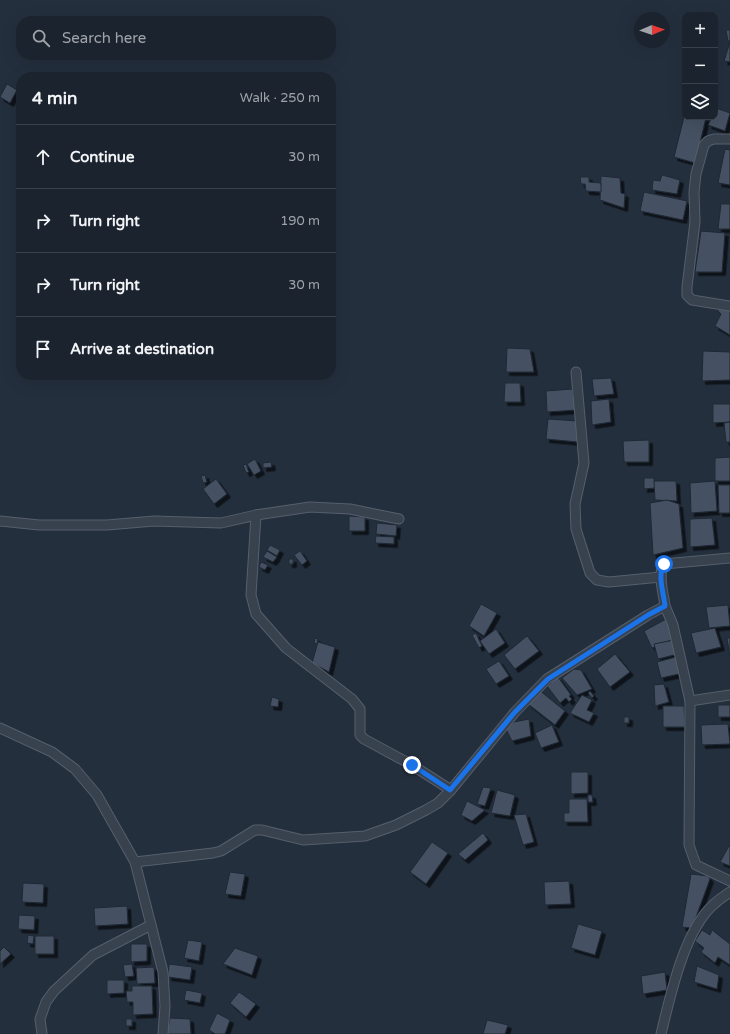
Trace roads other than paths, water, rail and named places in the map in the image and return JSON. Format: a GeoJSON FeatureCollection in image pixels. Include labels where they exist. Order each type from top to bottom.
{"type":"FeatureCollection","features":[{"type":"Feature","properties":{"kind":"street"},"geometry":{"type":"LineString","coordinates":[[730,139],[714,138],[708,141],[702,152],[696,174],[694,192],[694,222],[687,287],[687,295],[692,300],[730,306]]}},
{"type":"Feature","properties":{"kind":"street"},"geometry":{"type":"LineString","coordinates":[[576,372],[584,463],[576,504],[576,529],[590,573],[597,580],[609,582],[661,577]]}},
{"type":"Feature","properties":{"kind":"street"},"geometry":{"type":"LineString","coordinates":[[0,521],[39,525],[107,525],[154,522],[206,524],[221,523],[256,515],[310,507],[350,509],[399,519]]}},
{"type":"Feature","properties":{"kind":"street"},"geometry":{"type":"LineString","coordinates":[[256,515],[252,595],[256,614],[286,648],[352,699],[360,709],[360,735],[364,739],[412,765],[450,790]]}},
{"type":"Feature","properties":{"kind":"street"},"geometry":{"type":"LineString","coordinates":[[730,558],[664,564],[661,577],[665,606],[673,625],[690,700],[689,845],[696,865],[730,881]]}},
{"type":"Feature","properties":{"kind":"street"},"geometry":{"type":"LineString","coordinates":[[135,862],[221,851],[255,830],[262,830],[303,840],[365,836],[396,825],[438,803],[515,712],[548,679],[648,615],[665,606]]}},
{"type":"Feature","properties":{"kind":"street"},"geometry":{"type":"LineString","coordinates":[[690,700],[730,695]]}},
{"type":"Feature","properties":{"kind":"street"},"geometry":{"type":"LineString","coordinates":[[0,728],[52,752],[75,769],[97,795],[135,862],[164,972],[166,1006],[163,1034]]}},
{"type":"Feature","properties":{"kind":"street"},"geometry":{"type":"LineString","coordinates":[[661,1034],[672,989],[690,939],[706,912],[712,905],[730,892]]}},
{"type":"Feature","properties":{"kind":"street"},"geometry":{"type":"LineString","coordinates":[[42,1034],[40,1019],[46,1002],[54,991],[93,955],[151,925]]}}]}
